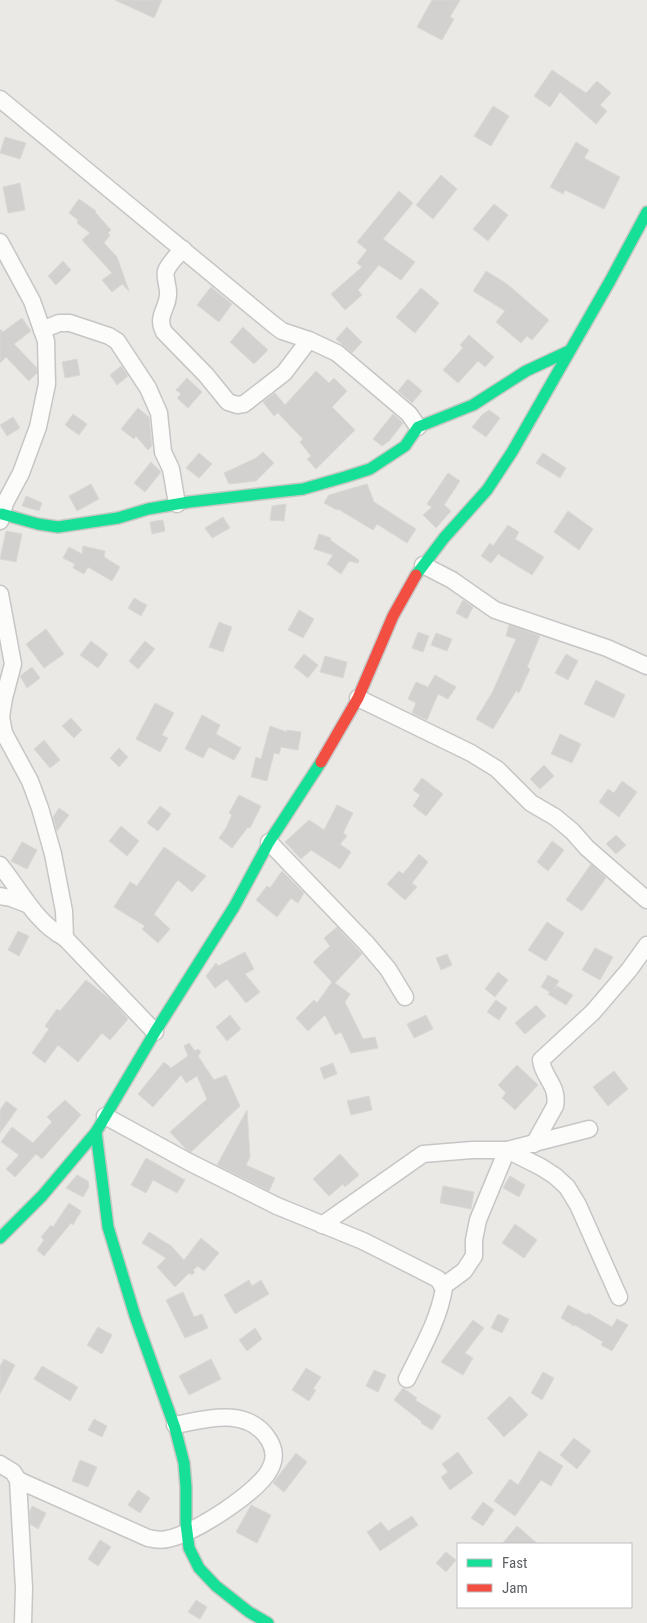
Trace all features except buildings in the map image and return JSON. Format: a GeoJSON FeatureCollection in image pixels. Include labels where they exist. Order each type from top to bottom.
{"type":"FeatureCollection","features":[{"type":"Feature","properties":{"kind":"street"},"geometry":{"type":"LineString","coordinates":[[0,99],[282,331],[310,340],[337,353],[409,414],[418,427]]}},
{"type":"Feature","properties":{"kind":"street"},"geometry":{"type":"LineString","coordinates":[[0,1238],[42,1196],[96,1132],[155,1032],[234,907],[269,842],[322,760],[358,698],[393,616],[414,577],[444,538],[487,490],[512,452],[647,212]]}},
{"type":"Feature","properties":{"kind":"street"},"geometry":{"type":"LineString","coordinates":[[0,242],[32,301],[46,341],[48,384],[38,427],[21,473],[5,503],[1,518],[58,527],[118,518],[148,509],[177,504],[303,488],[345,477],[370,469],[405,446],[418,427],[473,405],[526,371],[569,350]]}},
{"type":"Feature","properties":{"kind":"street"},"geometry":{"type":"LineString","coordinates":[[183,249],[165,273],[168,295],[161,318],[161,325],[164,332],[206,375],[228,402],[244,404],[284,373],[310,340]]}},
{"type":"Feature","properties":{"kind":"street"},"geometry":{"type":"LineString","coordinates":[[42,330],[58,323],[70,323],[109,336],[117,341],[148,388],[159,412],[163,452],[171,469],[177,504]]}},
{"type":"Feature","properties":{"kind":"street"},"geometry":{"type":"LineString","coordinates":[[423,565],[452,580],[495,610],[607,648],[647,666]]}},
{"type":"Feature","properties":{"kind":"street"},"geometry":{"type":"LineString","coordinates":[[0,594],[13,664],[4,698],[2,716],[4,733],[30,781],[40,808],[53,854],[64,911],[65,938]]}},
{"type":"Feature","properties":{"kind":"street"},"geometry":{"type":"LineString","coordinates":[[358,698],[471,753],[497,769],[531,803],[555,817],[572,831],[587,848],[647,900]]}},
{"type":"Feature","properties":{"kind":"street"},"geometry":{"type":"LineString","coordinates":[[269,842],[366,943],[388,969],[405,997]]}},
{"type":"Feature","properties":{"kind":"street"},"geometry":{"type":"LineString","coordinates":[[0,865],[48,928],[65,938],[155,1032]]}},
{"type":"Feature","properties":{"kind":"street"},"geometry":{"type":"LineString","coordinates":[[0,896],[29,905]]}},
{"type":"Feature","properties":{"kind":"street"},"geometry":{"type":"LineString","coordinates":[[534,1144],[555,1106],[556,1100],[556,1091],[543,1069],[541,1060],[593,1012],[629,970],[647,945]]}},
{"type":"Feature","properties":{"kind":"street"},"geometry":{"type":"LineString","coordinates":[[105,1116],[189,1162],[277,1206],[364,1241],[438,1279],[444,1288],[443,1294],[434,1322],[407,1379]]}},
{"type":"Feature","properties":{"kind":"street"},"geometry":{"type":"LineString","coordinates":[[322,1225],[423,1154],[472,1150],[507,1150],[589,1129]]}},
{"type":"Feature","properties":{"kind":"street"},"geometry":{"type":"LineString","coordinates":[[96,1132],[108,1224],[138,1324],[175,1425],[185,1466],[186,1533],[194,1560],[199,1569],[237,1604],[250,1614],[268,1623]]}},
{"type":"Feature","properties":{"kind":"street"},"geometry":{"type":"LineString","coordinates":[[441,1284],[449,1282],[464,1271],[474,1256],[474,1240],[478,1220],[507,1150]]}},
{"type":"Feature","properties":{"kind":"street"},"geometry":{"type":"LineString","coordinates":[[507,1150],[541,1167],[567,1187],[578,1205],[619,1296]]}},
{"type":"Feature","properties":{"kind":"street"},"geometry":{"type":"LineString","coordinates":[[18,1480],[148,1538],[164,1540],[186,1533],[233,1506],[252,1490],[269,1471],[274,1451],[262,1431],[254,1424],[244,1420],[232,1417],[175,1425]]}},
{"type":"Feature","properties":{"kind":"street"},"geometry":{"type":"LineString","coordinates":[[0,1464],[14,1472],[18,1480],[24,1588],[23,1623]]}},
{"type":"Feature","properties":{"kind":"traffic: fast"},"geometry":{"type":"LineString","coordinates":[[416,575],[444,538],[487,490],[512,452],[610,281],[647,212]]}},
{"type":"Feature","properties":{"kind":"traffic: fast"},"geometry":{"type":"LineString","coordinates":[[2,514],[38,524],[58,527],[118,518],[148,509],[189,502],[303,489],[345,477],[370,469],[405,446],[418,427],[473,405],[526,371],[569,351]]}},
{"type":"Feature","properties":{"kind":"traffic: fast"},"geometry":{"type":"LineString","coordinates":[[0,1238],[42,1196],[96,1132],[155,1032],[234,907],[269,842],[321,762]]}},
{"type":"Feature","properties":{"kind":"traffic: fast"},"geometry":{"type":"LineString","coordinates":[[96,1132],[108,1227],[135,1316],[175,1428],[184,1463],[186,1524],[189,1548],[199,1568],[216,1586],[249,1612],[268,1623]]}},
{"type":"Feature","properties":{"kind":"traffic: jam"},"geometry":{"type":"LineString","coordinates":[[321,762],[358,698],[393,616],[416,575]]}}]}
